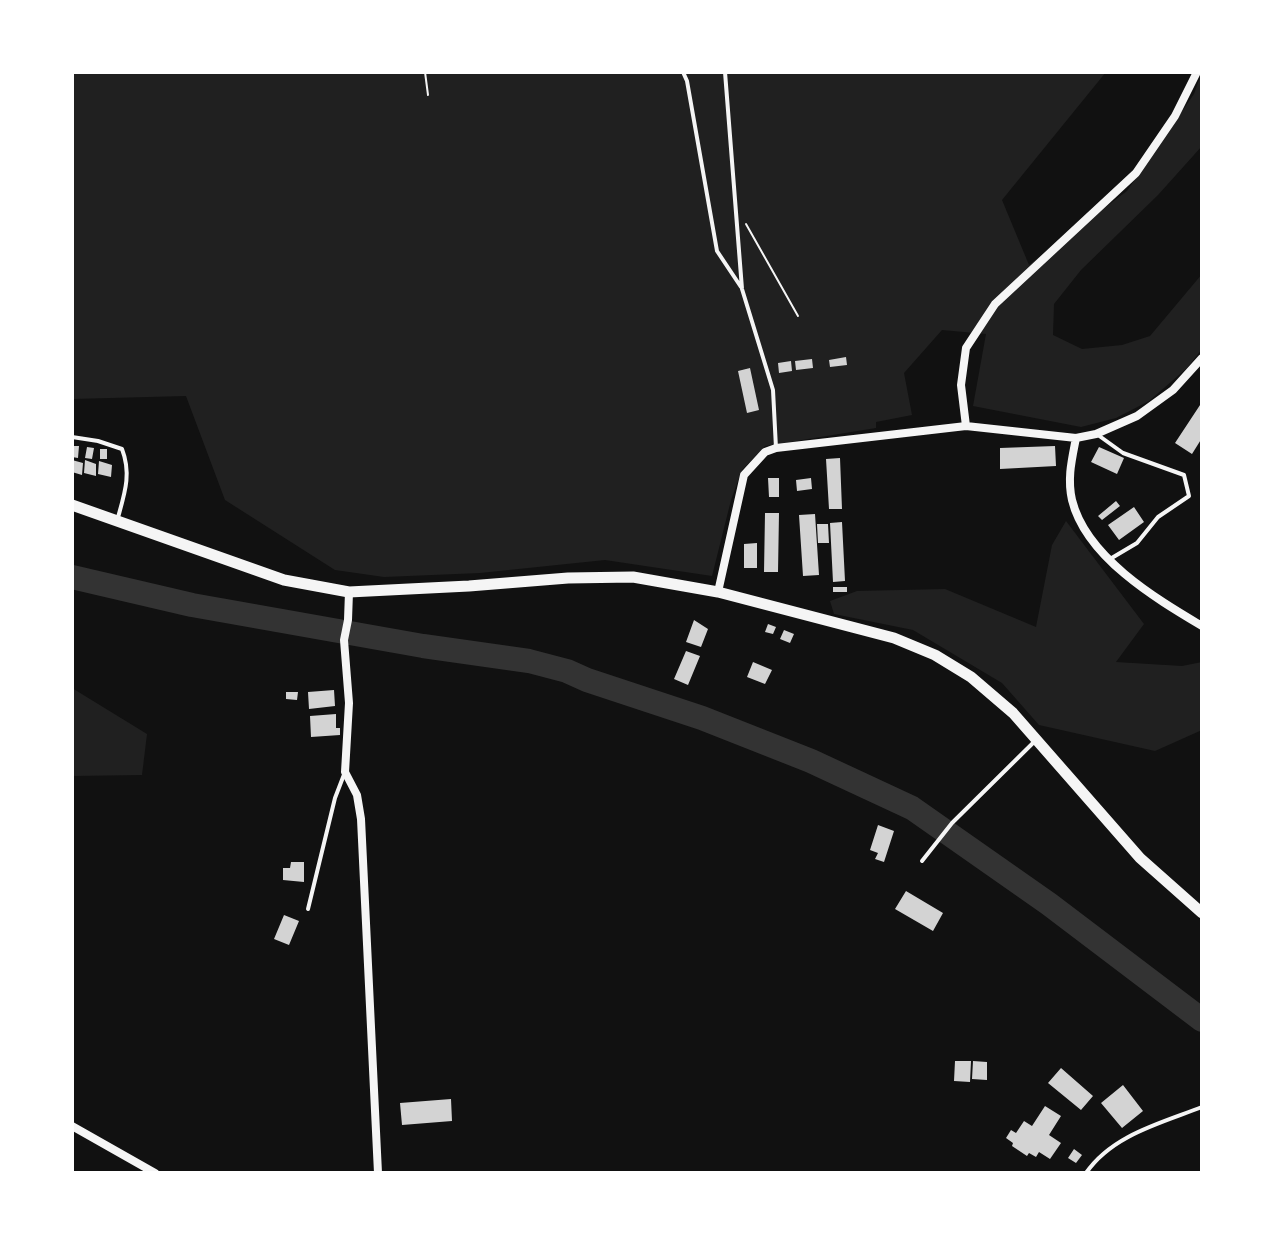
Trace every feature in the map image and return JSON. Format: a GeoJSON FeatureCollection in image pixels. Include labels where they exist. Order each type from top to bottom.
{"type":"FeatureCollection","features":[{"type":"Feature","properties":{"kind":"main road"},"geometry":{"type":"LineString","coordinates":[[72,505],[284,580],[349,592],[568,578],[633,577],[718,592],[894,638],[935,655],[971,677],[1013,713],[1140,858],[1202,913]]}},
{"type":"Feature","properties":{"kind":"street"},"geometry":{"type":"LineString","coordinates":[[966,426],[961,385],[966,348],[995,304],[1136,173],[1175,116],[1197,72]]}},
{"type":"Feature","properties":{"kind":"street"},"geometry":{"type":"LineString","coordinates":[[718,592],[744,475],[755,462],[776,448],[966,426],[1076,438],[1096,434],[1137,416],[1154,404],[1173,390],[1202,358]]}},
{"type":"Feature","properties":{"kind":"street"},"geometry":{"type":"LineString","coordinates":[[1076,438],[1069,472],[1072,501],[1090,538],[1132,581],[1157,600],[1202,626]]}},
{"type":"Feature","properties":{"kind":"street"},"geometry":{"type":"LineString","coordinates":[[349,592],[344,640],[349,703],[345,772],[357,795],[361,819],[378,1173]]}},
{"type":"Feature","properties":{"kind":"street"},"geometry":{"type":"LineString","coordinates":[[72,1126],[155,1173]]}},
{"type":"Feature","properties":{"kind":"lane"},"geometry":{"type":"LineString","coordinates":[[683,72],[717,251],[742,289]]}},
{"type":"Feature","properties":{"kind":"lane"},"geometry":{"type":"LineString","coordinates":[[725,72],[742,289],[773,390],[776,448]]}},
{"type":"Feature","properties":{"kind":"lane"},"geometry":{"type":"LineString","coordinates":[[1096,434],[1123,453],[1184,475],[1189,496],[1158,517],[1137,543],[1110,559]]}},
{"type":"Feature","properties":{"kind":"lane"},"geometry":{"type":"LineString","coordinates":[[72,437],[122,449],[128,466],[127,487],[117,521]]}},
{"type":"Feature","properties":{"kind":"lane"},"geometry":{"type":"LineString","coordinates":[[922,861],[952,823],[1037,740]]}},
{"type":"Feature","properties":{"kind":"lane"},"geometry":{"type":"LineString","coordinates":[[308,909],[335,798],[345,772]]}},
{"type":"Feature","properties":{"kind":"lane"},"geometry":{"type":"LineString","coordinates":[[1086,1173],[1100,1155],[1116,1143],[1202,1107]]}},
{"type":"Feature","properties":{"kind":"path"},"geometry":{"type":"LineString","coordinates":[[425,72],[428,95]]}},
{"type":"Feature","properties":{"kind":"path"},"geometry":{"type":"LineString","coordinates":[[734,202],[798,316]]}},
{"type":"Feature","properties":{"kind":"shaded area"},"geometry":{"type":"Polygon","coordinates":[[[72,72],[1106,72],[1002,200],[1029,265],[1127,191],[1194,94],[1202,72],[1202,146],[1158,195],[1081,270],[1054,304],[1053,335],[1082,349],[1122,345],[1150,336],[1202,274],[1202,349],[1187,368],[1149,401],[1116,418],[1081,427],[973,406],[986,334],[942,330],[904,373],[912,415],[876,422],[876,428],[765,446],[742,470],[731,500],[712,576],[605,560],[480,573],[384,577],[335,570],[225,500],[186,396],[72,399],[72,72]]]}},
{"type":"Feature","properties":{"kind":"shaded area"},"geometry":{"type":"Polygon","coordinates":[[[1066,521],[1144,624],[1116,662],[1182,666],[1202,662],[1202,730],[1155,751],[1039,725],[1002,683],[913,630],[834,614],[830,601],[857,591],[945,589],[1036,627],[1052,545],[1066,521]]]}},
{"type":"Feature","properties":{"kind":"shaded area"},"geometry":{"type":"Polygon","coordinates":[[[72,688],[147,734],[142,775],[72,776],[72,688]]]}},
{"type":"Feature","properties":{"kind":"building"},"geometry":{"type":"Polygon","coordinates":[[[846,357],[847,365],[830,367],[829,360],[846,357]]]}},
{"type":"Feature","properties":{"kind":"building"},"geometry":{"type":"Polygon","coordinates":[[[812,359],[813,368],[796,370],[795,361],[812,359]]]}},
{"type":"Feature","properties":{"kind":"building"},"geometry":{"type":"Polygon","coordinates":[[[791,361],[792,371],[779,373],[778,363],[791,361]]]}},
{"type":"Feature","properties":{"kind":"building"},"geometry":{"type":"Polygon","coordinates":[[[750,368],[759,410],[747,413],[738,371],[750,368]]]}},
{"type":"Feature","properties":{"kind":"building"},"geometry":{"type":"Polygon","coordinates":[[[1202,402],[1202,438],[1192,454],[1175,443],[1202,402]]]}},
{"type":"Feature","properties":{"kind":"building"},"geometry":{"type":"Polygon","coordinates":[[[72,446],[79,446],[78,458],[72,457],[72,446]]]}},
{"type":"Feature","properties":{"kind":"building"},"geometry":{"type":"Polygon","coordinates":[[[1055,446],[1056,466],[1000,469],[1000,448],[1055,446]]]}},
{"type":"Feature","properties":{"kind":"building"},"geometry":{"type":"Polygon","coordinates":[[[87,447],[94,448],[92,459],[85,458],[87,447]]]}},
{"type":"Feature","properties":{"kind":"building"},"geometry":{"type":"Polygon","coordinates":[[[1099,447],[1124,458],[1117,474],[1091,462],[1099,447]]]}},
{"type":"Feature","properties":{"kind":"building"},"geometry":{"type":"Polygon","coordinates":[[[100,449],[107,449],[107,459],[100,459],[100,449]]]}},
{"type":"Feature","properties":{"kind":"building"},"geometry":{"type":"Polygon","coordinates":[[[840,458],[842,509],[829,509],[826,459],[840,458]]]}},
{"type":"Feature","properties":{"kind":"building"},"geometry":{"type":"Polygon","coordinates":[[[72,460],[83,463],[82,475],[72,472],[72,460]]]}},
{"type":"Feature","properties":{"kind":"building"},"geometry":{"type":"Polygon","coordinates":[[[85,460],[96,464],[96,476],[84,473],[85,460]]]}},
{"type":"Feature","properties":{"kind":"building"},"geometry":{"type":"Polygon","coordinates":[[[99,461],[112,465],[111,477],[98,474],[99,461]]]}},
{"type":"Feature","properties":{"kind":"building"},"geometry":{"type":"Polygon","coordinates":[[[768,478],[779,478],[779,497],[769,497],[768,478]]]}},
{"type":"Feature","properties":{"kind":"building"},"geometry":{"type":"Polygon","coordinates":[[[811,478],[812,489],[797,491],[796,480],[811,478]]]}},
{"type":"Feature","properties":{"kind":"building"},"geometry":{"type":"Polygon","coordinates":[[[1116,501],[1120,506],[1102,520],[1098,516],[1116,501]]]}},
{"type":"Feature","properties":{"kind":"building"},"geometry":{"type":"Polygon","coordinates":[[[1134,507],[1144,522],[1119,540],[1108,525],[1134,507]]]}},
{"type":"Feature","properties":{"kind":"building"},"geometry":{"type":"Polygon","coordinates":[[[765,513],[779,513],[778,572],[764,572],[765,513]]]}},
{"type":"Feature","properties":{"kind":"building"},"geometry":{"type":"Polygon","coordinates":[[[815,514],[819,575],[803,576],[799,515],[815,514]]]}},
{"type":"Feature","properties":{"kind":"building"},"geometry":{"type":"Polygon","coordinates":[[[842,522],[845,581],[833,582],[830,523],[842,522]]]}},
{"type":"Feature","properties":{"kind":"building"},"geometry":{"type":"Polygon","coordinates":[[[817,524],[828,524],[829,543],[818,543],[817,524]]]}},
{"type":"Feature","properties":{"kind":"building"},"geometry":{"type":"Polygon","coordinates":[[[757,543],[757,568],[744,568],[744,544],[757,543]]]}},
{"type":"Feature","properties":{"kind":"building"},"geometry":{"type":"Polygon","coordinates":[[[833,587],[847,587],[847,592],[833,592],[833,587]]]}},
{"type":"Feature","properties":{"kind":"building"},"geometry":{"type":"Polygon","coordinates":[[[694,620],[708,629],[701,647],[686,642],[694,620]]]}},
{"type":"Feature","properties":{"kind":"building"},"geometry":{"type":"Polygon","coordinates":[[[768,624],[776,627],[773,634],[765,632],[768,624]]]}},
{"type":"Feature","properties":{"kind":"building"},"geometry":{"type":"Polygon","coordinates":[[[784,630],[794,634],[790,643],[780,639],[784,630]]]}},
{"type":"Feature","properties":{"kind":"building"},"geometry":{"type":"Polygon","coordinates":[[[686,651],[700,656],[688,685],[674,679],[686,651]]]}},
{"type":"Feature","properties":{"kind":"building"},"geometry":{"type":"Polygon","coordinates":[[[753,662],[772,670],[765,684],[747,677],[753,662]]]}},
{"type":"Feature","properties":{"kind":"building"},"geometry":{"type":"Polygon","coordinates":[[[334,690],[335,706],[309,709],[308,692],[334,690]]]}},
{"type":"Feature","properties":{"kind":"building"},"geometry":{"type":"Polygon","coordinates":[[[286,692],[298,692],[297,700],[286,699],[286,692]]]}},
{"type":"Feature","properties":{"kind":"building"},"geometry":{"type":"Polygon","coordinates":[[[336,714],[336,728],[340,728],[340,735],[311,737],[310,716],[336,714]]]}},
{"type":"Feature","properties":{"kind":"building"},"geometry":{"type":"Polygon","coordinates":[[[878,825],[894,831],[884,862],[875,859],[878,853],[870,850],[878,825]]]}},
{"type":"Feature","properties":{"kind":"building"},"geometry":{"type":"Polygon","coordinates":[[[291,862],[304,862],[304,882],[283,880],[283,868],[290,868],[291,862]]]}},
{"type":"Feature","properties":{"kind":"building"},"geometry":{"type":"Polygon","coordinates":[[[906,891],[943,913],[933,931],[895,909],[906,891]]]}},
{"type":"Feature","properties":{"kind":"building"},"geometry":{"type":"Polygon","coordinates":[[[284,915],[299,921],[289,945],[274,939],[284,915]]]}},
{"type":"Feature","properties":{"kind":"building"},"geometry":{"type":"Polygon","coordinates":[[[955,1061],[971,1061],[970,1082],[954,1081],[955,1061]]]}},
{"type":"Feature","properties":{"kind":"building"},"geometry":{"type":"Polygon","coordinates":[[[973,1061],[987,1062],[987,1080],[972,1079],[973,1061]]]}},
{"type":"Feature","properties":{"kind":"building"},"geometry":{"type":"Polygon","coordinates":[[[1061,1068],[1093,1096],[1081,1110],[1048,1083],[1061,1068]]]}},
{"type":"Feature","properties":{"kind":"building"},"geometry":{"type":"Polygon","coordinates":[[[1123,1085],[1143,1111],[1122,1128],[1101,1103],[1123,1085]]]}},
{"type":"Feature","properties":{"kind":"building"},"geometry":{"type":"Polygon","coordinates":[[[451,1099],[452,1121],[402,1125],[400,1103],[451,1099]]]}},
{"type":"Feature","properties":{"kind":"building"},"geometry":{"type":"Polygon","coordinates":[[[1045,1106],[1061,1116],[1049,1135],[1061,1143],[1050,1159],[1039,1152],[1036,1157],[1029,1153],[1027,1156],[1006,1138],[1011,1130],[1016,1133],[1024,1121],[1032,1126],[1045,1106]]]}},
{"type":"Feature","properties":{"kind":"building"},"geometry":{"type":"Polygon","coordinates":[[[1074,1149],[1082,1155],[1076,1163],[1068,1158],[1074,1149]]]}},
{"type":"Feature","properties":{"kind":"waterway"},"geometry":{"type":"LineString","coordinates":[[72,577],[192,605],[423,646],[529,661],[702,718],[811,761],[912,808],[1049,904],[1202,1020]]}}]}
